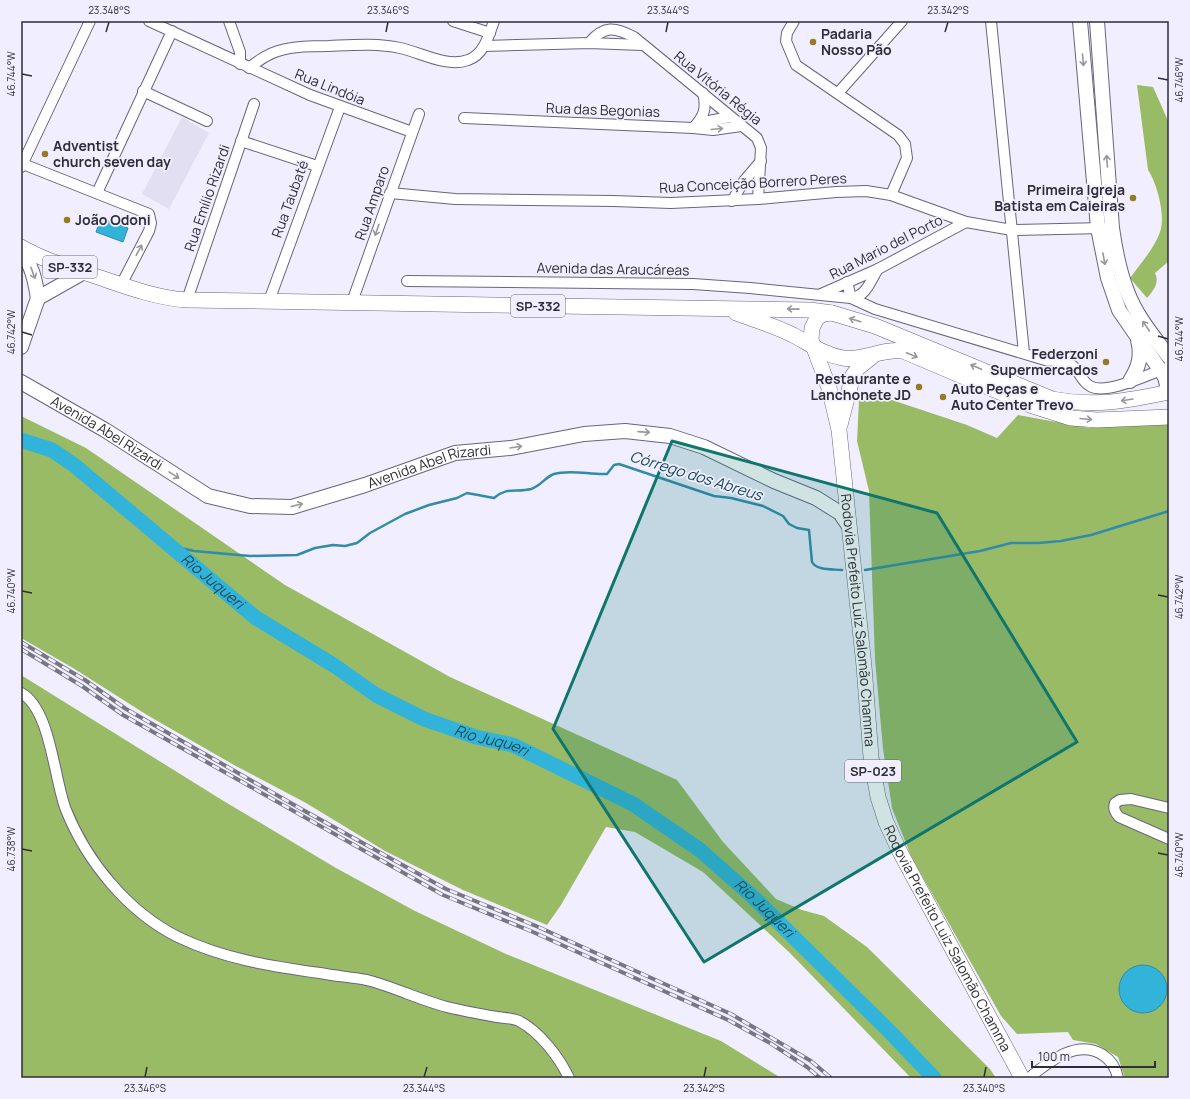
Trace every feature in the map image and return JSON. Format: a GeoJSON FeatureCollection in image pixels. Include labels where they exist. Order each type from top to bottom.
{"type":"FeatureCollection","features":[{"type":"Feature","properties":{"kind":"main road","name":"SP-332"},"geometry":{"type":"LineString","coordinates":[[21,247],[45,259],[121,285],[177,300],[810,310],[832,313],[889,331],[1052,399],[1073,403],[1098,404],[1167,392]]}},
{"type":"Feature","properties":{"kind":"main road","name":"SP-332"},"geometry":{"type":"LineString","coordinates":[[723,309],[776,328],[813,348],[830,355],[854,359],[889,350],[903,351],[1030,405],[1071,418],[1097,420],[1169,417]]}},
{"type":"Feature","properties":{"kind":"main road"},"geometry":{"type":"LineString","coordinates":[[813,348],[811,334],[814,323],[823,314],[832,313]]}},
{"type":"Feature","properties":{"kind":"main road"},"geometry":{"type":"LineString","coordinates":[[776,328],[811,358],[829,388]]}},
{"type":"Feature","properties":{"kind":"main road","name":"Rodovia Prefeito Luiz Salomão Chamma"},"geometry":{"type":"LineString","coordinates":[[813,348],[829,388],[840,430],[864,666],[871,757],[880,803],[886,822],[899,850],[1022,1078]]}},
{"type":"Feature","properties":{"kind":"main road","name":"SP-023"},"geometry":{"type":"LineString","coordinates":[[840,430],[847,392],[853,375],[858,368],[875,354]]}},
{"type":"Feature","properties":{"kind":"street"},"geometry":{"type":"LineString","coordinates":[[90,21],[22,166],[145,212],[151,218],[149,231],[121,285]]}},
{"type":"Feature","properties":{"kind":"street","name":"Rua Lindóia"},"geometry":{"type":"LineString","coordinates":[[149,21],[244,66],[340,107],[412,132]]}},
{"type":"Feature","properties":{"kind":"street"},"geometry":{"type":"LineString","coordinates":[[229,21],[244,66],[271,54],[292,48],[364,44],[385,45],[446,61],[460,62],[469,60],[484,46],[494,21]]}},
{"type":"Feature","properties":{"kind":"street"},"geometry":{"type":"LineString","coordinates":[[453,21],[490,33]]}},
{"type":"Feature","properties":{"kind":"street","name":"Rua Vitória Régia"},"geometry":{"type":"LineString","coordinates":[[613,21],[622,32]]}},
{"type":"Feature","properties":{"kind":"street"},"geometry":{"type":"LineString","coordinates":[[794,21],[787,33],[786,42],[796,64],[898,135],[905,144],[906,158],[891,195]]}},
{"type":"Feature","properties":{"kind":"street"},"geometry":{"type":"LineString","coordinates":[[838,93],[902,21]]}},
{"type":"Feature","properties":{"kind":"street"},"geometry":{"type":"LineString","coordinates":[[991,21],[1024,353]]}},
{"type":"Feature","properties":{"kind":"street"},"geometry":{"type":"LineString","coordinates":[[1080,21],[1105,228],[1116,256],[1127,292],[1144,324],[1169,357]]}},
{"type":"Feature","properties":{"kind":"street"},"geometry":{"type":"LineString","coordinates":[[1097,21],[1108,278],[1120,310],[1138,339],[1164,368],[1167,392]]}},
{"type":"Feature","properties":{"kind":"street"},"geometry":{"type":"LineString","coordinates":[[589,43],[604,25]]}},
{"type":"Feature","properties":{"kind":"street"},"geometry":{"type":"LineString","coordinates":[[603,43],[604,25]]}},
{"type":"Feature","properties":{"kind":"street","name":"Rua Vitória Régia"},"geometry":{"type":"LineString","coordinates":[[604,25],[634,37],[757,138],[760,143],[761,161],[758,199]]}},
{"type":"Feature","properties":{"kind":"street"},"geometry":{"type":"LineString","coordinates":[[97,193],[172,31]]}},
{"type":"Feature","properties":{"kind":"street"},"geometry":{"type":"LineString","coordinates":[[620,43],[622,32]]}},
{"type":"Feature","properties":{"kind":"street"},"geometry":{"type":"LineString","coordinates":[[484,46],[589,43],[642,45]]}},
{"type":"Feature","properties":{"kind":"street"},"geometry":{"type":"LineString","coordinates":[[143,91],[207,121]]}},
{"type":"Feature","properties":{"kind":"street"},"geometry":{"type":"LineString","coordinates":[[696,125],[704,113],[706,106],[703,94]]}},
{"type":"Feature","properties":{"kind":"street","name":"Rua Emílio Rizardi"},"geometry":{"type":"LineString","coordinates":[[187,300],[254,104]]}},
{"type":"Feature","properties":{"kind":"street","name":"Rua Taubaté"},"geometry":{"type":"LineString","coordinates":[[269,302],[317,166],[340,107]]}},
{"type":"Feature","properties":{"kind":"street","name":"Rua Amparo"},"geometry":{"type":"LineString","coordinates":[[352,302],[419,114]]}},
{"type":"Feature","properties":{"kind":"street","name":"Rua das Begonias"},"geometry":{"type":"LineString","coordinates":[[696,125],[730,117]]}},
{"type":"Feature","properties":{"kind":"street","name":"Rua das Begonias"},"geometry":{"type":"LineString","coordinates":[[464,118],[696,125],[713,130],[741,126]]}},
{"type":"Feature","properties":{"kind":"street"},"geometry":{"type":"LineString","coordinates":[[241,141],[317,166]]}},
{"type":"Feature","properties":{"kind":"street"},"geometry":{"type":"LineString","coordinates":[[732,201],[744,181],[761,161]]}},
{"type":"Feature","properties":{"kind":"street","name":"Rua Conceição Borrero Peres"},"geometry":{"type":"LineString","coordinates":[[390,194],[455,199],[613,200],[671,203],[732,201],[836,192],[866,192],[891,195],[966,222],[1012,230],[1105,228]]}},
{"type":"Feature","properties":{"kind":"street","name":"Rua Mario del Porto"},"geometry":{"type":"LineString","coordinates":[[818,295],[835,289],[858,276],[878,269],[966,222]]}},
{"type":"Feature","properties":{"kind":"street"},"geometry":{"type":"LineString","coordinates":[[21,251],[28,260],[35,278],[38,298],[21,347]]}},
{"type":"Feature","properties":{"kind":"street"},"geometry":{"type":"LineString","coordinates":[[852,298],[861,296],[878,269]]}},
{"type":"Feature","properties":{"kind":"street"},"geometry":{"type":"LineString","coordinates":[[38,298],[84,272]]}},
{"type":"Feature","properties":{"kind":"street"},"geometry":{"type":"LineString","coordinates":[[858,276],[864,284],[865,291],[875,309]]}},
{"type":"Feature","properties":{"kind":"street","name":"Avenida das Araucáreas"},"geometry":{"type":"LineString","coordinates":[[407,281],[693,284],[852,298]]}},
{"type":"Feature","properties":{"kind":"street"},"geometry":{"type":"LineString","coordinates":[[847,282],[852,298],[875,309],[1045,360],[1070,363],[1087,384],[1098,389],[1110,388],[1164,368]]}},
{"type":"Feature","properties":{"kind":"street"},"geometry":{"type":"LineString","coordinates":[[1130,381],[1138,365],[1140,356],[1138,339]]}},
{"type":"Feature","properties":{"kind":"street","name":"Avenida Abel Rizardi"},"geometry":{"type":"LineString","coordinates":[[21,382],[105,430],[208,496],[250,506],[292,507],[365,486],[455,453],[511,448],[584,434],[625,432],[670,436],[704,448],[774,481],[816,498],[840,513],[849,526]]}},
{"type":"Feature","properties":{"kind":"street"},"geometry":{"type":"LineString","coordinates":[[21,694],[35,706],[43,724],[66,809],[81,840],[120,894],[142,913],[176,936],[215,954],[265,966],[367,980],[446,1007],[518,1020],[531,1030],[551,1050],[564,1068],[569,1078]]}},
{"type":"Feature","properties":{"kind":"street"},"geometry":{"type":"LineString","coordinates":[[1169,808],[1125,798],[1116,803],[1114,807],[1115,813],[1119,817],[1169,839]]}},
{"type":"Feature","properties":{"kind":"street"},"geometry":{"type":"LineString","coordinates":[[1028,1078],[1059,1057],[1077,1050],[1085,1049],[1093,1050],[1107,1057],[1112,1063],[1118,1078]]}},
{"type":"Feature","properties":{"kind":"highlighted area"},"geometry":{"type":"Polygon","coordinates":[[[672,441],[937,513],[1077,742],[704,962],[553,729],[672,441]]]}},
{"type":"Feature","properties":{"kind":"shaded area"},"geometry":{"type":"Polygon","coordinates":[[[182,117],[209,133],[169,209],[142,194],[182,117]]]}},
{"type":"Feature","properties":{"kind":"green space"},"geometry":{"type":"Polygon","coordinates":[[[1137,85],[1153,87],[1169,123],[1169,261],[1155,273],[1157,280],[1153,290],[1147,298],[1130,278],[1154,244],[1160,232],[1162,217],[1160,200],[1155,183],[1148,170],[1137,85]]]}},
{"type":"Feature","properties":{"kind":"green space"},"geometry":{"type":"Polygon","coordinates":[[[868,392],[967,425],[997,438],[1018,415],[1089,428],[1169,422],[1169,1078],[1125,1078],[1118,1057],[1096,1044],[1073,1040],[1068,1032],[1017,1034],[1001,1016],[911,856],[892,808],[883,749],[875,659],[869,491],[857,441],[859,400],[868,392]]]}},
{"type":"Feature","properties":{"kind":"green space"},"geometry":{"type":"Polygon","coordinates":[[[21,416],[86,448],[285,585],[450,677],[677,780],[723,842],[776,899],[802,910],[824,916],[867,947],[990,1069],[996,1078],[911,1078],[790,953],[703,872],[635,832],[606,827],[561,905],[547,925],[463,890],[385,851],[306,803],[234,765],[147,715],[73,668],[21,638],[21,416]]]}},
{"type":"Feature","properties":{"kind":"green space"},"geometry":{"type":"Polygon","coordinates":[[[21,675],[222,800],[336,868],[415,911],[506,954],[721,1041],[781,1078],[21,1078],[21,675]]]}},
{"type":"Feature","properties":{"kind":"water"},"geometry":{"type":"Polygon","coordinates":[[[101,218],[128,228],[123,242],[96,232],[101,218]]]}},
{"type":"Feature","properties":{"kind":"water"},"geometry":{"type":"Polygon","coordinates":[[[1143,965],[1152,967],[1160,972],[1165,980],[1167,989],[1165,998],[1160,1006],[1152,1011],[1143,1013],[1134,1011],[1126,1006],[1121,998],[1119,989],[1121,980],[1126,972],[1134,967],[1143,965]]]}},
{"type":"Feature","properties":{"kind":"waterway","name":"Rio Juqueri"},"geometry":{"type":"LineString","coordinates":[[21,440],[52,450],[74,465],[256,618],[335,666],[376,695],[424,719],[476,737],[513,745],[633,804],[700,850],[752,896],[889,1031],[934,1078]]}},
{"type":"Feature","properties":{"kind":"waterway","name":"Córrego dos Abreus"},"geometry":{"type":"LineString","coordinates":[[172,546],[194,551],[250,556],[297,555],[315,548],[333,545],[345,546],[357,543],[370,533],[405,514],[429,505],[457,498],[467,493],[494,498],[504,492],[534,488],[554,474],[567,472],[607,474],[614,465],[619,464],[714,496],[731,498],[763,506],[783,516],[789,524],[797,528],[809,530],[812,562],[814,565],[826,569],[842,570]]}},
{"type":"Feature","properties":{"kind":"waterway","name":"Córrego dos Abreus"},"geometry":{"type":"LineString","coordinates":[[865,570],[980,551],[1011,543],[1061,541],[1091,535],[1169,511]]}},
{"type":"Feature","properties":{"kind":"railway"},"geometry":{"type":"LineString","coordinates":[[21,642],[85,680],[126,709],[303,810],[446,889],[536,926],[731,1014],[811,1061],[831,1078]]}},
{"type":"Feature","properties":{"kind":"railway"},"geometry":{"type":"LineString","coordinates":[[21,649],[82,686],[123,715],[443,895],[533,932],[728,1020],[770,1043],[807,1067],[820,1078]]}},
{"type":"Feature","properties":{"kind":"place","name":"Padaria Nosso Pão"},"geometry":{"type":"Point","coordinates":[813,42]}},
{"type":"Feature","properties":{"kind":"place","name":"Adventist church seven day"},"geometry":{"type":"Point","coordinates":[45,154]}},
{"type":"Feature","properties":{"kind":"place","name":"Primeira Igreja Batista em Caieiras"},"geometry":{"type":"Point","coordinates":[1133,198]}},
{"type":"Feature","properties":{"kind":"place","name":"João Odoni"},"geometry":{"type":"Point","coordinates":[67,220]}},
{"type":"Feature","properties":{"kind":"place","name":"Federzoni Supermercados"},"geometry":{"type":"Point","coordinates":[1106,362]}},
{"type":"Feature","properties":{"kind":"place","name":"Restaurante e Lanchonete JD"},"geometry":{"type":"Point","coordinates":[919,387]}},
{"type":"Feature","properties":{"kind":"place","name":"Auto Peças e Auto Center Trevo"},"geometry":{"type":"Point","coordinates":[943,397]}}]}
